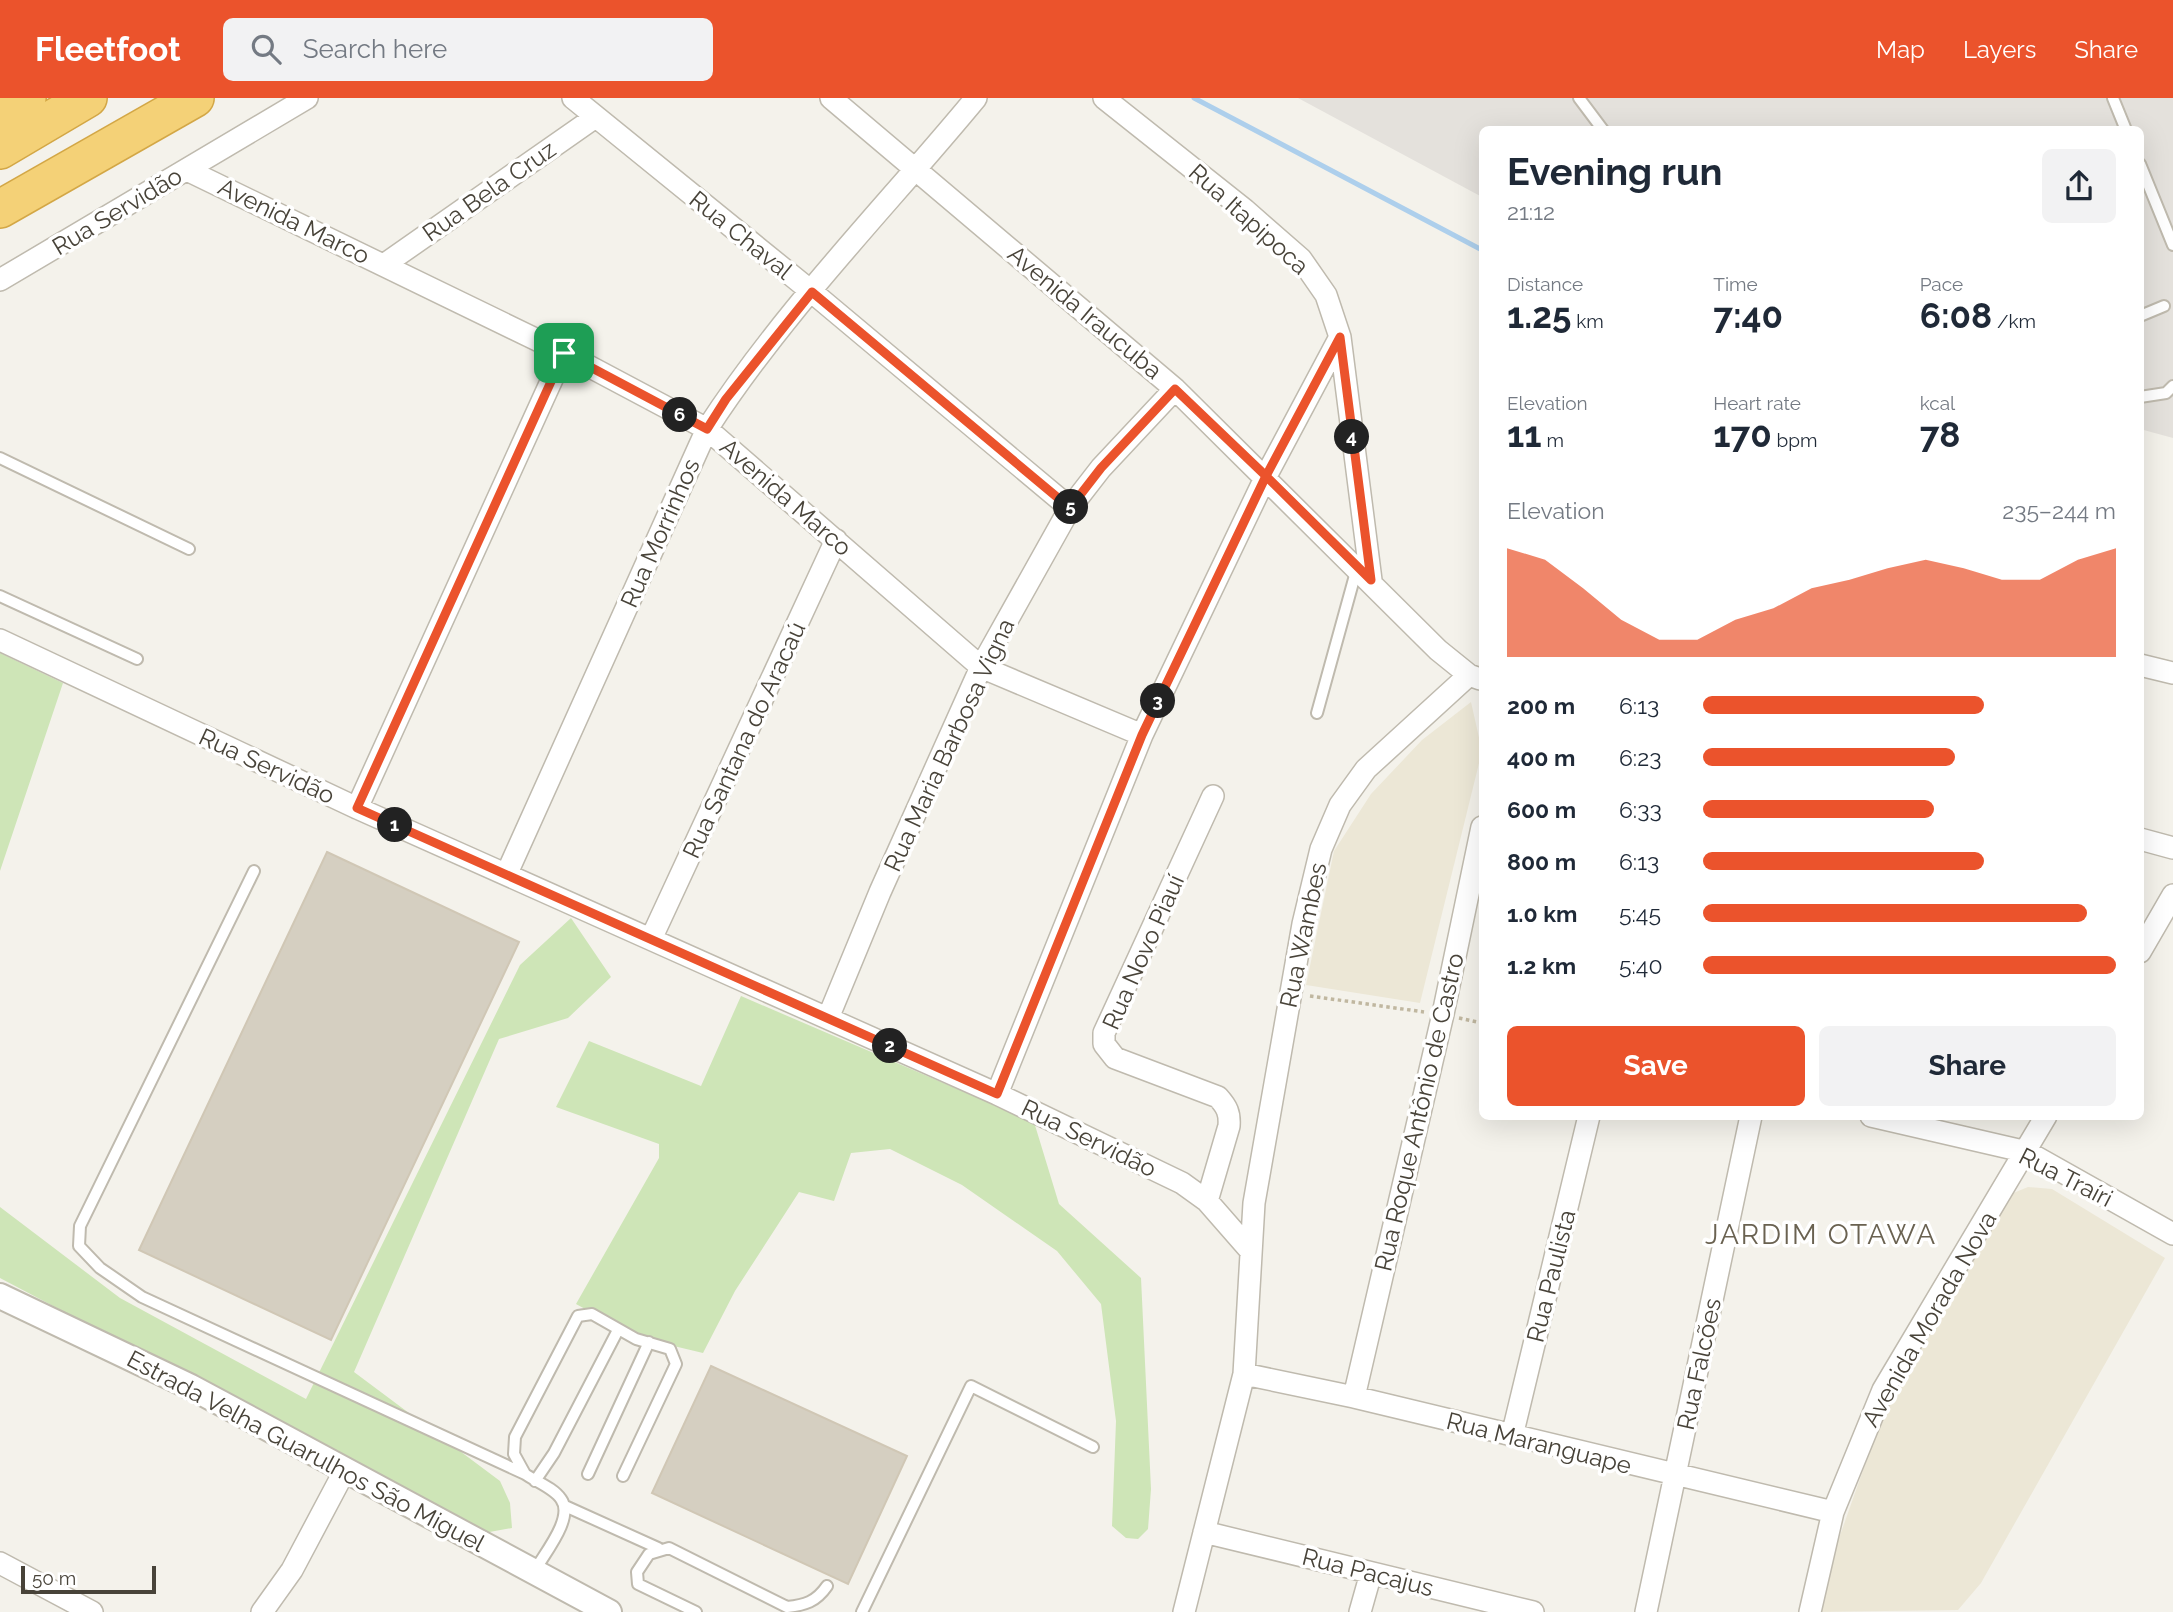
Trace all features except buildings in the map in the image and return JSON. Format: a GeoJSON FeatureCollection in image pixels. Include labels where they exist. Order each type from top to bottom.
{"type":"FeatureCollection","features":[{"type":"Feature","properties":{"kind":"highway"},"geometry":{"type":"LineString","coordinates":[[0,114],[27,98]]}},
{"type":"Feature","properties":{"kind":"highway"},"geometry":{"type":"LineString","coordinates":[[0,150],[88,98]]}},
{"type":"Feature","properties":{"kind":"highway"},"geometry":{"type":"LineString","coordinates":[[0,209],[195,98]]}},
{"type":"Feature","properties":{"kind":"street","name":"Rua Servidão"},"geometry":{"type":"LineString","coordinates":[[0,280],[307,98]]}},
{"type":"Feature","properties":{"kind":"street","name":"Rua Chaval"},"geometry":{"type":"LineString","coordinates":[[573,98],[594,118],[812,292],[1070,508]]}},
{"type":"Feature","properties":{"kind":"street","name":"Avenida Iraucuba"},"geometry":{"type":"LineString","coordinates":[[831,98],[1175,389],[1266,476],[1438,650],[1475,677]]}},
{"type":"Feature","properties":{"kind":"street","name":"Rua Morrinhos"},"geometry":{"type":"LineString","coordinates":[[507,873],[707,429],[726,399],[812,292],[976,98]]}},
{"type":"Feature","properties":{"kind":"street","name":"Rua Itapipoca"},"geometry":{"type":"LineString","coordinates":[[1104,98],[1245,209],[1301,260],[1326,295],[1340,337],[1364,574]]}},
{"type":"Feature","properties":{"kind":"street","name":"Rua Bela Cruz"},"geometry":{"type":"LineString","coordinates":[[385,264],[594,118]]}},
{"type":"Feature","properties":{"kind":"street","name":"Avenida Marco"},"geometry":{"type":"LineString","coordinates":[[187,170],[564,353],[707,429],[957,649],[981,667],[1142,735]]}},
{"type":"Feature","properties":{"kind":"street"},"geometry":{"type":"LineString","coordinates":[[997,1094],[1142,735],[1266,476],[1340,337]]}},
{"type":"Feature","properties":{"kind":"street"},"geometry":{"type":"LineString","coordinates":[[357,808],[564,353]]}},
{"type":"Feature","properties":{"kind":"street","name":"Rua Maria Barbosa Vigna"},"geometry":{"type":"LineString","coordinates":[[828,1018],[880,892],[981,667],[1070,508],[1101,468],[1175,389]]}},
{"type":"Feature","properties":{"kind":"street","name":"Rua Santana do Aracaú"},"geometry":{"type":"LineString","coordinates":[[651,939],[836,540]]}},
{"type":"Feature","properties":{"kind":"street","name":"Rua Servidão"},"geometry":{"type":"LineString","coordinates":[[0,640],[357,808],[997,1094],[1182,1183],[1207,1201],[1249,1249]]}},
{"type":"Feature","properties":{"kind":"street"},"geometry":{"type":"LineString","coordinates":[[2144,666],[2173,673]]}},
{"type":"Feature","properties":{"kind":"street","name":"Rua Wambes"},"geometry":{"type":"LineString","coordinates":[[1249,1249],[1254,1203],[1303,924],[1321,849],[1340,805],[1366,769],[1475,677]]}},
{"type":"Feature","properties":{"kind":"street","name":"Rua Novo Piauí"},"geometry":{"type":"LineString","coordinates":[[1207,1201],[1230,1126],[1226,1105],[1219,1097],[1115,1058],[1104,1044],[1104,1033],[1213,796]]}},
{"type":"Feature","properties":{"kind":"street"},"geometry":{"type":"LineString","coordinates":[[2144,840],[2173,848]]}},
{"type":"Feature","properties":{"kind":"street","name":"Rua Roque Antônio de Castro"},"geometry":{"type":"LineString","coordinates":[[1354,1397],[1443,1014],[1479,841]]}},
{"type":"Feature","properties":{"kind":"street"},"geometry":{"type":"LineString","coordinates":[[2144,946],[2173,895]]}},
{"type":"Feature","properties":{"kind":"street","name":"Rua Paulista"},"geometry":{"type":"LineString","coordinates":[[1512,1436],[1588,1120]]}},
{"type":"Feature","properties":{"kind":"street","name":"Rua Falcões"},"geometry":{"type":"LineString","coordinates":[[1646,1612],[1750,1120]]}},
{"type":"Feature","properties":{"kind":"street","name":"Rua Traíri"},"geometry":{"type":"LineString","coordinates":[[1888,1120],[2026,1152],[2173,1234]]}},
{"type":"Feature","properties":{"kind":"street","name":"Avenida Morada Nova"},"geometry":{"type":"LineString","coordinates":[[1810,1612],[1833,1512],[1883,1390],[2044,1120]]}},
{"type":"Feature","properties":{"kind":"street"},"geometry":{"type":"LineString","coordinates":[[1184,1612],[1244,1374],[1249,1249]]}},
{"type":"Feature","properties":{"kind":"street","name":"Estrada Velha Guarulhos São Miguel"},"geometry":{"type":"LineString","coordinates":[[0,1296],[191,1387],[344,1472],[609,1612]]}},
{"type":"Feature","properties":{"kind":"street","name":"Rua Maranguape"},"geometry":{"type":"LineString","coordinates":[[1244,1374],[1354,1397],[1833,1512]]}},
{"type":"Feature","properties":{"kind":"street"},"geometry":{"type":"LineString","coordinates":[[261,1612],[292,1570],[344,1472]]}},
{"type":"Feature","properties":{"kind":"street","name":"Rua Pacajus"},"geometry":{"type":"LineString","coordinates":[[1204,1532],[1528,1612]]}},
{"type":"Feature","properties":{"kind":"street"},"geometry":{"type":"LineString","coordinates":[[0,1563],[92,1612]]}},
{"type":"Feature","properties":{"kind":"street"},"geometry":{"type":"LineString","coordinates":[[1360,1612],[1371,1573]]}},
{"type":"Feature","properties":{"kind":"lane"},"geometry":{"type":"LineString","coordinates":[[1579,98],[1600,126]]}},
{"type":"Feature","properties":{"kind":"lane"},"geometry":{"type":"LineString","coordinates":[[2113,98],[2124,126]]}},
{"type":"Feature","properties":{"kind":"lane"},"geometry":{"type":"LineString","coordinates":[[2144,174],[2173,244]]}},
{"type":"Feature","properties":{"kind":"lane"},"geometry":{"type":"LineString","coordinates":[[2144,314],[2164,306]]}},
{"type":"Feature","properties":{"kind":"lane"},"geometry":{"type":"LineString","coordinates":[[2144,396],[2166,393],[2173,386]]}},
{"type":"Feature","properties":{"kind":"lane"},"geometry":{"type":"LineString","coordinates":[[0,458],[189,549]]}},
{"type":"Feature","properties":{"kind":"lane"},"geometry":{"type":"LineString","coordinates":[[1317,713],[1364,574]]}},
{"type":"Feature","properties":{"kind":"lane"},"geometry":{"type":"LineString","coordinates":[[0,596],[137,659]]}},
{"type":"Feature","properties":{"kind":"lane"},"geometry":{"type":"LineString","coordinates":[[254,871],[80,1226],[79,1246],[100,1268],[142,1297],[525,1474],[560,1496],[565,1506],[565,1517],[534,1572]]}},
{"type":"Feature","properties":{"kind":"lane"},"geometry":{"type":"LineString","coordinates":[[525,1474],[514,1454],[515,1437],[578,1316],[592,1314],[618,1330],[670,1349],[676,1364],[623,1476]]}},
{"type":"Feature","properties":{"kind":"lane"},"geometry":{"type":"LineString","coordinates":[[535,1481],[554,1453],[618,1330]]}},
{"type":"Feature","properties":{"kind":"lane"},"geometry":{"type":"LineString","coordinates":[[588,1474],[649,1342]]}},
{"type":"Feature","properties":{"kind":"lane"},"geometry":{"type":"LineString","coordinates":[[862,1612],[971,1386],[1093,1447]]}},
{"type":"Feature","properties":{"kind":"lane"},"geometry":{"type":"LineString","coordinates":[[565,1506],[658,1548],[669,1548],[786,1609],[806,1605],[820,1597],[827,1587]]}},
{"type":"Feature","properties":{"kind":"lane"},"geometry":{"type":"LineString","coordinates":[[658,1548],[649,1554],[637,1572],[638,1584],[696,1612]]}},
{"type":"Feature","properties":{"kind":"path"},"geometry":{"type":"LineString","coordinates":[[1291,993],[1443,1014],[1479,1022]]}},
{"type":"Feature","properties":{"kind":"shaded area"},"geometry":{"type":"Polygon","coordinates":[[[1298,98],[2173,98],[2173,438],[2144,430],[2144,126],[1479,126],[1479,195],[1298,98]]]}},
{"type":"Feature","properties":{"kind":"shaded area"},"geometry":{"type":"Polygon","coordinates":[[[1471,702],[1479,738],[1479,763],[1420,1003],[1306,985],[1334,851],[1371,794],[1422,740],[1471,702]]]}},
{"type":"Feature","properties":{"kind":"shaded area"},"geometry":{"type":"Polygon","coordinates":[[[2028,1187],[2052,1189],[2165,1258],[1981,1583],[1958,1610],[1813,1612],[1886,1405],[2006,1196],[2028,1187]]]}},
{"type":"Feature","properties":{"kind":"green space"},"geometry":{"type":"Polygon","coordinates":[[[0,653],[63,683],[0,871],[0,653]]]}},
{"type":"Feature","properties":{"kind":"green space"},"geometry":{"type":"Polygon","coordinates":[[[571,918],[611,977],[568,1018],[499,1039],[354,1372],[500,1481],[510,1503],[512,1528],[484,1533],[0,1278],[0,1207],[120,1298],[306,1399],[520,965],[571,918]]]}},
{"type":"Feature","properties":{"kind":"green space"},"geometry":{"type":"Polygon","coordinates":[[[741,996],[1034,1122],[1059,1204],[1141,1278],[1151,1489],[1148,1529],[1138,1539],[1126,1538],[1112,1526],[1116,1421],[1101,1304],[1057,1251],[962,1185],[890,1149],[851,1153],[834,1201],[799,1192],[735,1291],[703,1353],[636,1337],[576,1304],[659,1158],[659,1144],[556,1107],[589,1041],[701,1086],[741,996]]]}},
{"type":"Feature","properties":{"kind":"waterway"},"geometry":{"type":"LineString","coordinates":[[1194,98],[1479,248]]}},
{"type":"Feature","properties":{"kind":"district","name":"JARDIM OTAWA"},"geometry":{"type":"Point","coordinates":[1821,1234]}},
{"type":"Feature","properties":{"kind":"route"},"geometry":{"type":"LineString","coordinates":[[564,353],[357,808],[997,1094],[1142,735],[1266,476],[1371,580],[1340,337],[1266,476],[1175,389],[1101,468],[1070,508],[812,292],[726,399],[707,429],[564,353]]}}]}
